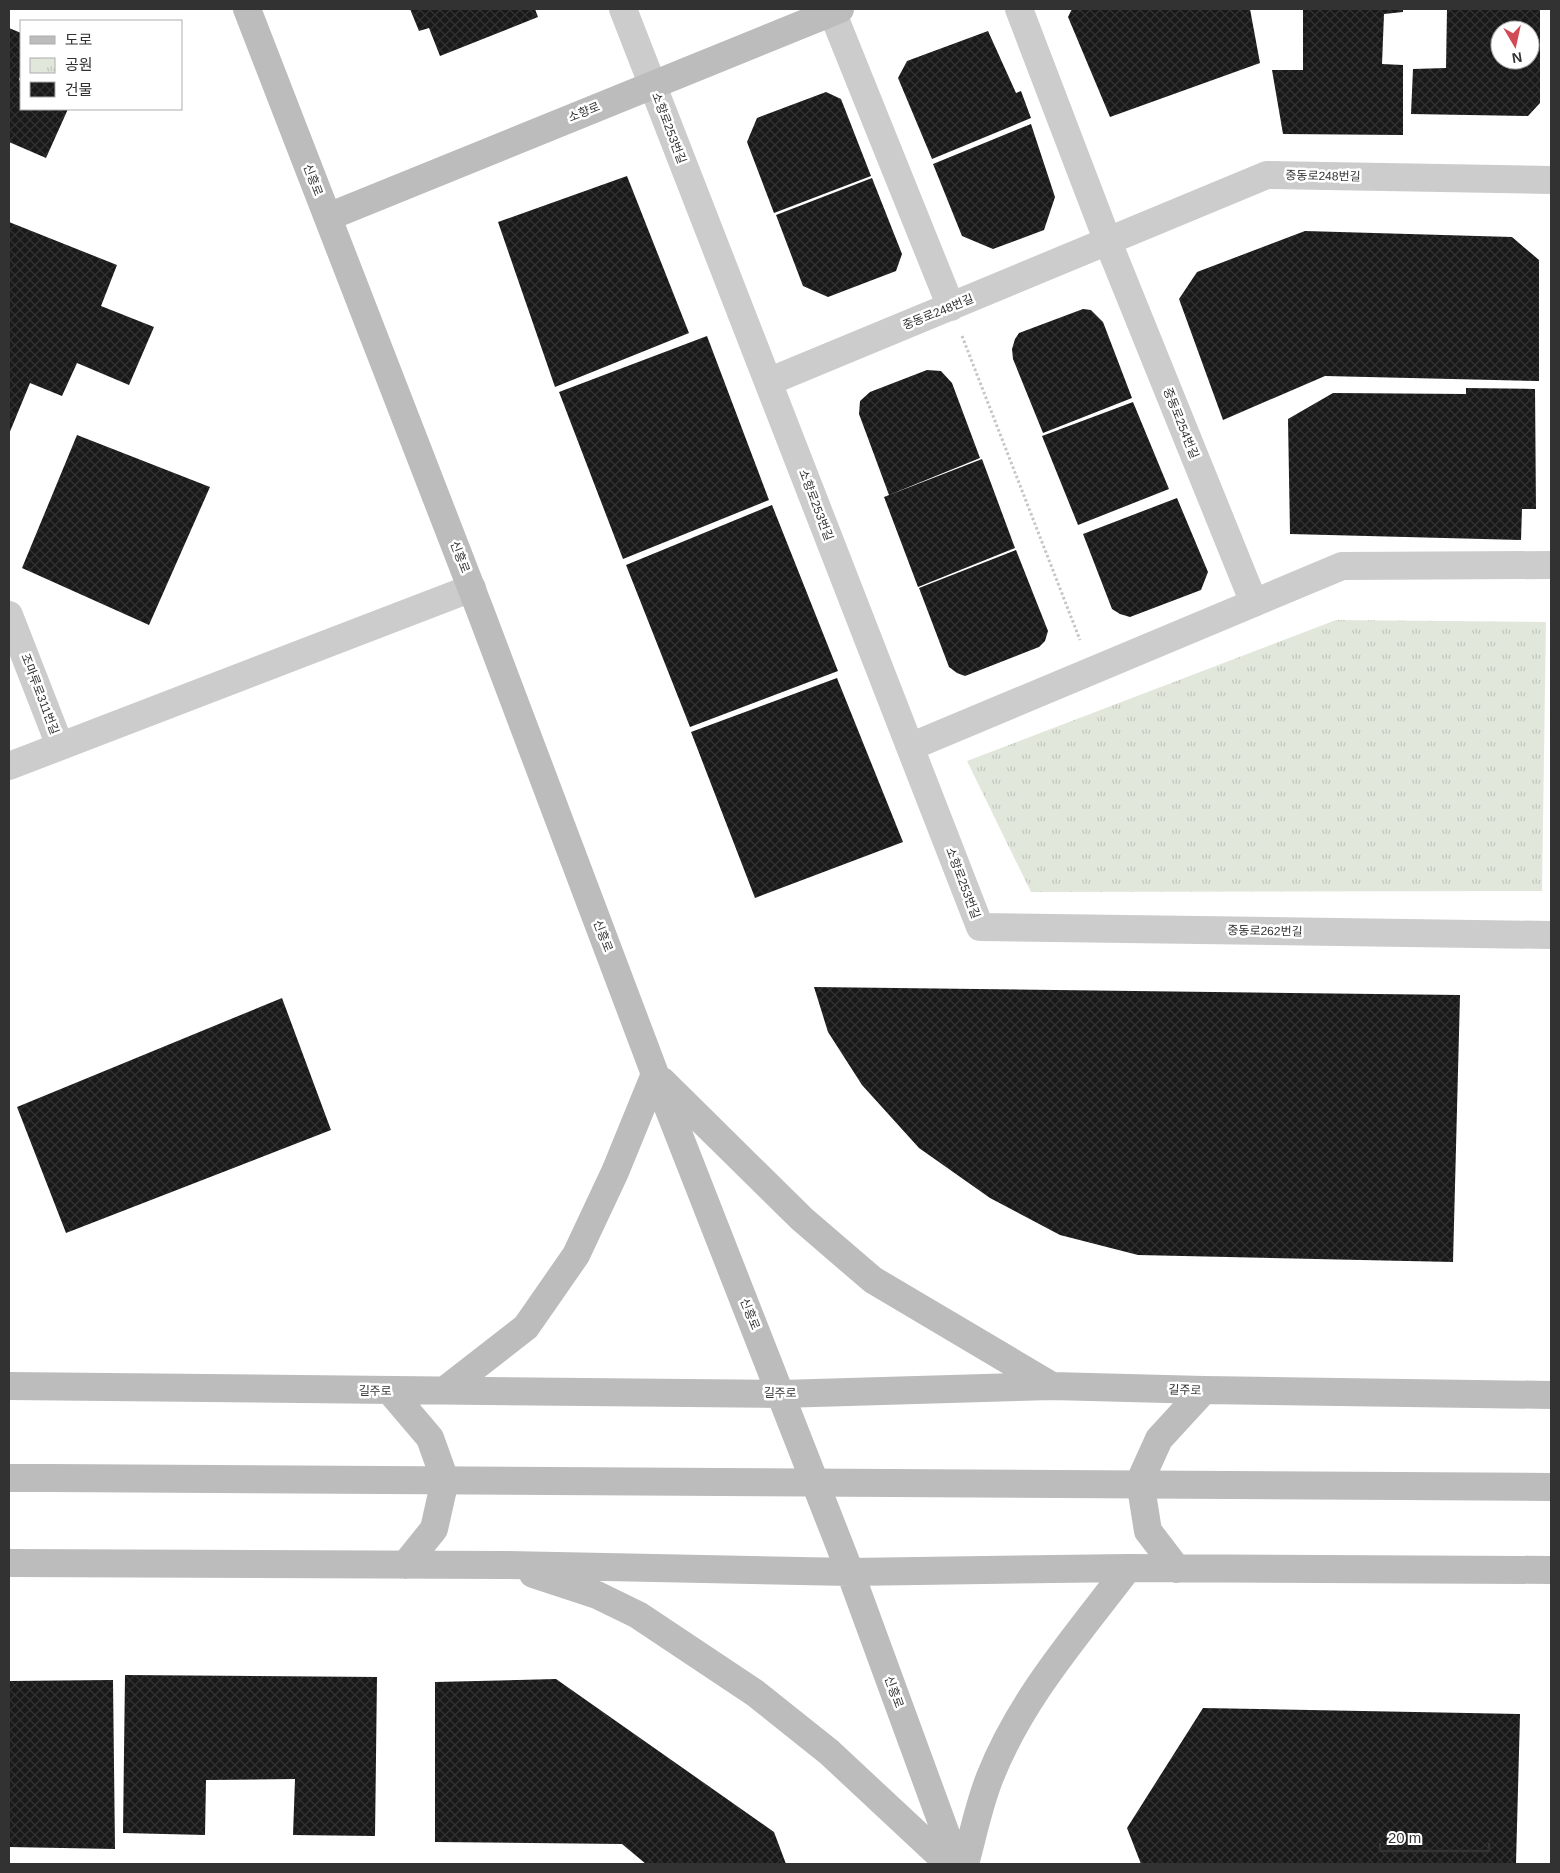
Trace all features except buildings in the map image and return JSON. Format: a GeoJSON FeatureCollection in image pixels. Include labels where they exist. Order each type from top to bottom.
{"type":"FeatureCollection","features":[{"type":"Feature","properties":{"kind":"street","name":"신흥로"},"geometry":{"type":"LineString","coordinates":[[247,9],[472,588],[655,1074],[850,1572],[957,1864]]}},
{"type":"Feature","properties":{"kind":"street","name":"소향로253번길"},"geometry":{"type":"LineString","coordinates":[[623,9],[980,926]]}},
{"type":"Feature","properties":{"kind":"street"},"geometry":{"type":"LineString","coordinates":[[1019,9],[1108,242]]}},
{"type":"Feature","properties":{"kind":"street","name":"소향로"},"geometry":{"type":"LineString","coordinates":[[328,217],[835,10]]}},
{"type":"Feature","properties":{"kind":"street"},"geometry":{"type":"LineString","coordinates":[[835,10],[950,307]]}},
{"type":"Feature","properties":{"kind":"street","name":"중동로248번길"},"geometry":{"type":"LineString","coordinates":[[768,382],[1267,175],[1551,180]]}},
{"type":"Feature","properties":{"kind":"street","name":"중동로254번길"},"geometry":{"type":"LineString","coordinates":[[1108,242],[1254,603]]}},
{"type":"Feature","properties":{"kind":"street"},"geometry":{"type":"LineString","coordinates":[[910,747],[1342,566],[1551,565]]}},
{"type":"Feature","properties":{"kind":"street"},"geometry":{"type":"LineString","coordinates":[[9,766],[472,588]]}},
{"type":"Feature","properties":{"kind":"street","name":"조마루로311번길"},"geometry":{"type":"LineString","coordinates":[[9,615],[60,746]]}},
{"type":"Feature","properties":{"kind":"street","name":"중동로262번길"},"geometry":{"type":"LineString","coordinates":[[980,926],[1551,935]]}},
{"type":"Feature","properties":{"kind":"street"},"geometry":{"type":"LineString","coordinates":[[445,1390],[526,1328],[576,1255],[615,1172],[655,1074],[802,1219],[873,1280],[1052,1386]]}},
{"type":"Feature","properties":{"kind":"street","name":"길주로"},"geometry":{"type":"LineString","coordinates":[[11,1381],[390,1391],[781,1394],[1052,1386],[1551,1395]]}},
{"type":"Feature","properties":{"kind":"street"},"geometry":{"type":"LineString","coordinates":[[1177,1569],[1148,1531],[1140,1481],[1160,1439],[1204,1390]]}},
{"type":"Feature","properties":{"kind":"street"},"geometry":{"type":"LineString","coordinates":[[390,1391],[430,1438],[446,1480],[434,1528],[405,1565]]}},
{"type":"Feature","properties":{"kind":"street"},"geometry":{"type":"LineString","coordinates":[[9,1478],[1551,1487]]}},
{"type":"Feature","properties":{"kind":"street"},"geometry":{"type":"LineString","coordinates":[[9,1563],[505,1566],[850,1572],[1128,1568],[1551,1570]]}},
{"type":"Feature","properties":{"kind":"street"},"geometry":{"type":"LineString","coordinates":[[505,1566],[597,1595],[638,1615],[755,1694],[829,1752],[949,1864]]}},
{"type":"Feature","properties":{"kind":"street"},"geometry":{"type":"LineString","coordinates":[[965,1864],[990,1778],[1008,1737],[1040,1683],[1128,1568]]}},
{"type":"Feature","properties":{"kind":"path"},"geometry":{"type":"LineString","coordinates":[[950,307],[1092,670]]}},
{"type":"Feature","properties":{"kind":"green space"},"geometry":{"type":"Polygon","coordinates":[[[1336,620],[1546,622],[1542,891],[1031,892],[967,761],[1336,620]]]}}]}
